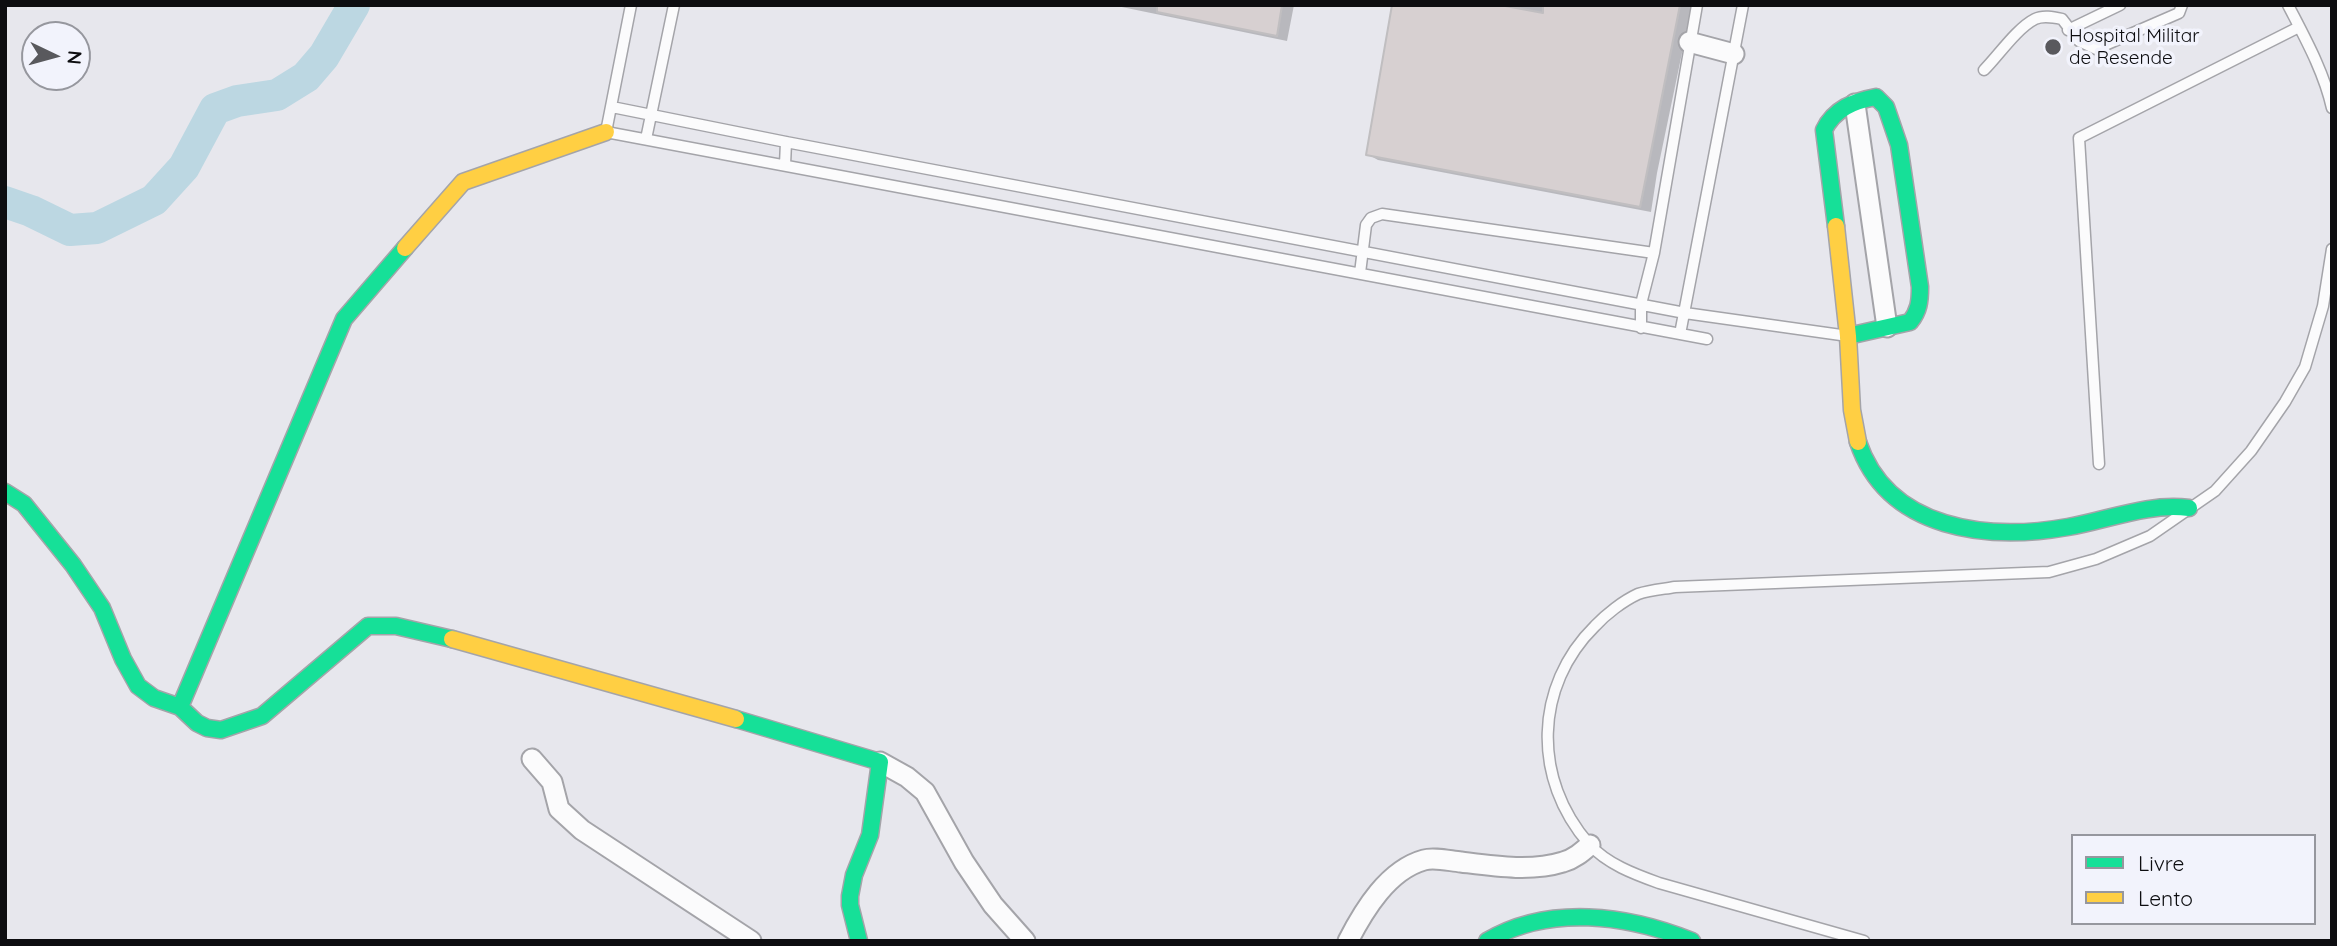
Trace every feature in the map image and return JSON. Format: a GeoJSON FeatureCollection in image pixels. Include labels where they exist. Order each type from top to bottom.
{"type":"FeatureCollection","features":[{"type":"Feature","properties":{"kind":"street"},"geometry":{"type":"LineString","coordinates":[[1689,42],[1734,54]]}},
{"type":"Feature","properties":{"kind":"street"},"geometry":{"type":"LineString","coordinates":[[1848,336],[1910,322],[1916,316],[1920,304],[1920,287],[1899,145],[1886,107],[1876,97],[1836,113],[1826,123],[1824,130],[1848,336],[1854,435],[1862,455],[1887,492],[1914,510],[1948,527],[1989,532],[2072,527],[2154,505],[2189,508]]}},
{"type":"Feature","properties":{"kind":"street"},"geometry":{"type":"LineString","coordinates":[[1855,104],[1887,327]]}},
{"type":"Feature","properties":{"kind":"street"},"geometry":{"type":"LineString","coordinates":[[180,707],[344,319],[463,182],[606,132]]}},
{"type":"Feature","properties":{"kind":"street"},"geometry":{"type":"LineString","coordinates":[[5,492],[24,504],[73,565],[102,608],[123,659],[138,685],[154,698],[180,707],[197,723],[207,728],[221,730],[262,716],[368,626],[379,624],[405,628],[760,724],[880,762],[907,777],[925,792],[964,862],[993,905],[1025,941]]}},
{"type":"Feature","properties":{"kind":"street"},"geometry":{"type":"LineString","coordinates":[[532,759],[552,782],[559,809],[582,830],[751,941]]}},
{"type":"Feature","properties":{"kind":"street"},"geometry":{"type":"LineString","coordinates":[[859,941],[850,896],[854,875],[870,835],[880,762]]}},
{"type":"Feature","properties":{"kind":"street"},"geometry":{"type":"LineString","coordinates":[[1348,941],[1361,916],[1392,878],[1411,865],[1427,859],[1537,866],[1564,862],[1590,845]]}},
{"type":"Feature","properties":{"kind":"street"},"geometry":{"type":"LineString","coordinates":[[1487,941],[1530,921],[1572,917],[1669,930],[1692,941]]}},
{"type":"Feature","properties":{"kind":"lane"},"geometry":{"type":"LineString","coordinates":[[631,5],[606,132],[1707,339]]}},
{"type":"Feature","properties":{"kind":"lane"},"geometry":{"type":"LineString","coordinates":[[646,139],[674,5]]}},
{"type":"Feature","properties":{"kind":"lane"},"geometry":{"type":"LineString","coordinates":[[1641,328],[1641,304],[1654,253],[1697,5]]}},
{"type":"Feature","properties":{"kind":"lane"},"geometry":{"type":"LineString","coordinates":[[1680,334],[1744,5]]}},
{"type":"Feature","properties":{"kind":"lane"},"geometry":{"type":"LineString","coordinates":[[2068,30],[2120,5]]}},
{"type":"Feature","properties":{"kind":"lane"},"geometry":{"type":"LineString","coordinates":[[1984,70],[2019,31],[2035,19],[2048,16],[2062,19],[2079,41],[2095,49],[2179,13],[2182,5]]}},
{"type":"Feature","properties":{"kind":"lane"},"geometry":{"type":"LineString","coordinates":[[2288,5],[2329,93],[2332,108]]}},
{"type":"Feature","properties":{"kind":"lane"},"geometry":{"type":"LineString","coordinates":[[2099,464],[2079,138],[2299,27]]}},
{"type":"Feature","properties":{"kind":"lane"},"geometry":{"type":"LineString","coordinates":[[612,107],[1685,313],[1848,336]]}},
{"type":"Feature","properties":{"kind":"lane"},"geometry":{"type":"LineString","coordinates":[[785,165],[786,142]]}},
{"type":"Feature","properties":{"kind":"lane"},"geometry":{"type":"LineString","coordinates":[[1360,273],[1366,225],[1371,218],[1382,214],[1654,253]]}},
{"type":"Feature","properties":{"kind":"lane"},"geometry":{"type":"LineString","coordinates":[[1864,941],[1659,883],[1631,873],[1590,845],[1557,795],[1548,759],[1549,713],[1559,676],[1578,643],[1605,616],[1638,594],[1675,587],[2049,572],[2096,559],[2150,536],[2215,491],[2251,451],[2285,402],[2305,367],[2323,306],[2332,249]]}},
{"type":"Feature","properties":{"kind":"building"},"geometry":{"type":"Polygon","coordinates":[[[1157,5],[1282,5],[1277,36],[1157,12],[1157,5]]]}},
{"type":"Feature","properties":{"kind":"building"},"geometry":{"type":"Polygon","coordinates":[[[1392,5],[1500,5],[1543,13],[1543,5],[1680,5],[1640,207],[1366,155],[1392,5]]]}},
{"type":"Feature","properties":{"kind":"waterway"},"geometry":{"type":"LineString","coordinates":[[5,202],[70,230],[97,228],[154,200],[184,167],[215,109],[237,101],[277,95],[306,77],[324,56],[354,5]]}},
{"type":"Feature","properties":{"kind":"traffic: fast"},"geometry":{"type":"LineString","coordinates":[[1836,226],[1824,130],[1833,117],[1845,107],[1876,97],[1886,107],[1899,145],[1920,287],[1919,301],[1910,322],[1848,336]]}},
{"type":"Feature","properties":{"kind":"traffic: fast"},"geometry":{"type":"LineString","coordinates":[[180,707],[344,319],[405,248]]}},
{"type":"Feature","properties":{"kind":"traffic: fast"},"geometry":{"type":"LineString","coordinates":[[1858,442],[1872,472],[1892,495],[1917,512],[1945,523],[1975,530],[2038,531],[2143,510],[2189,508]]}},
{"type":"Feature","properties":{"kind":"traffic: fast"},"geometry":{"type":"LineString","coordinates":[[5,492],[24,504],[73,565],[102,608],[123,659],[138,686],[154,698],[180,707],[197,723],[207,728],[221,730],[262,716],[368,626],[396,626],[452,639]]}},
{"type":"Feature","properties":{"kind":"traffic: fast"},"geometry":{"type":"LineString","coordinates":[[736,719],[880,762],[870,835],[854,875],[850,896],[859,941]]}},
{"type":"Feature","properties":{"kind":"traffic: fast"},"geometry":{"type":"LineString","coordinates":[[1487,941],[1511,929],[1536,922],[1589,917],[1642,925],[1692,941]]}},
{"type":"Feature","properties":{"kind":"traffic: slow"},"geometry":{"type":"LineString","coordinates":[[405,248],[463,182],[606,132]]}},
{"type":"Feature","properties":{"kind":"traffic: slow"},"geometry":{"type":"LineString","coordinates":[[1836,226],[1848,336],[1852,410],[1858,442]]}},
{"type":"Feature","properties":{"kind":"traffic: slow"},"geometry":{"type":"LineString","coordinates":[[452,639],[736,719]]}},
{"type":"Feature","properties":{"kind":"place","name":"Hospital Militar de Resende"},"geometry":{"type":"Point","coordinates":[2053,47]}}]}
